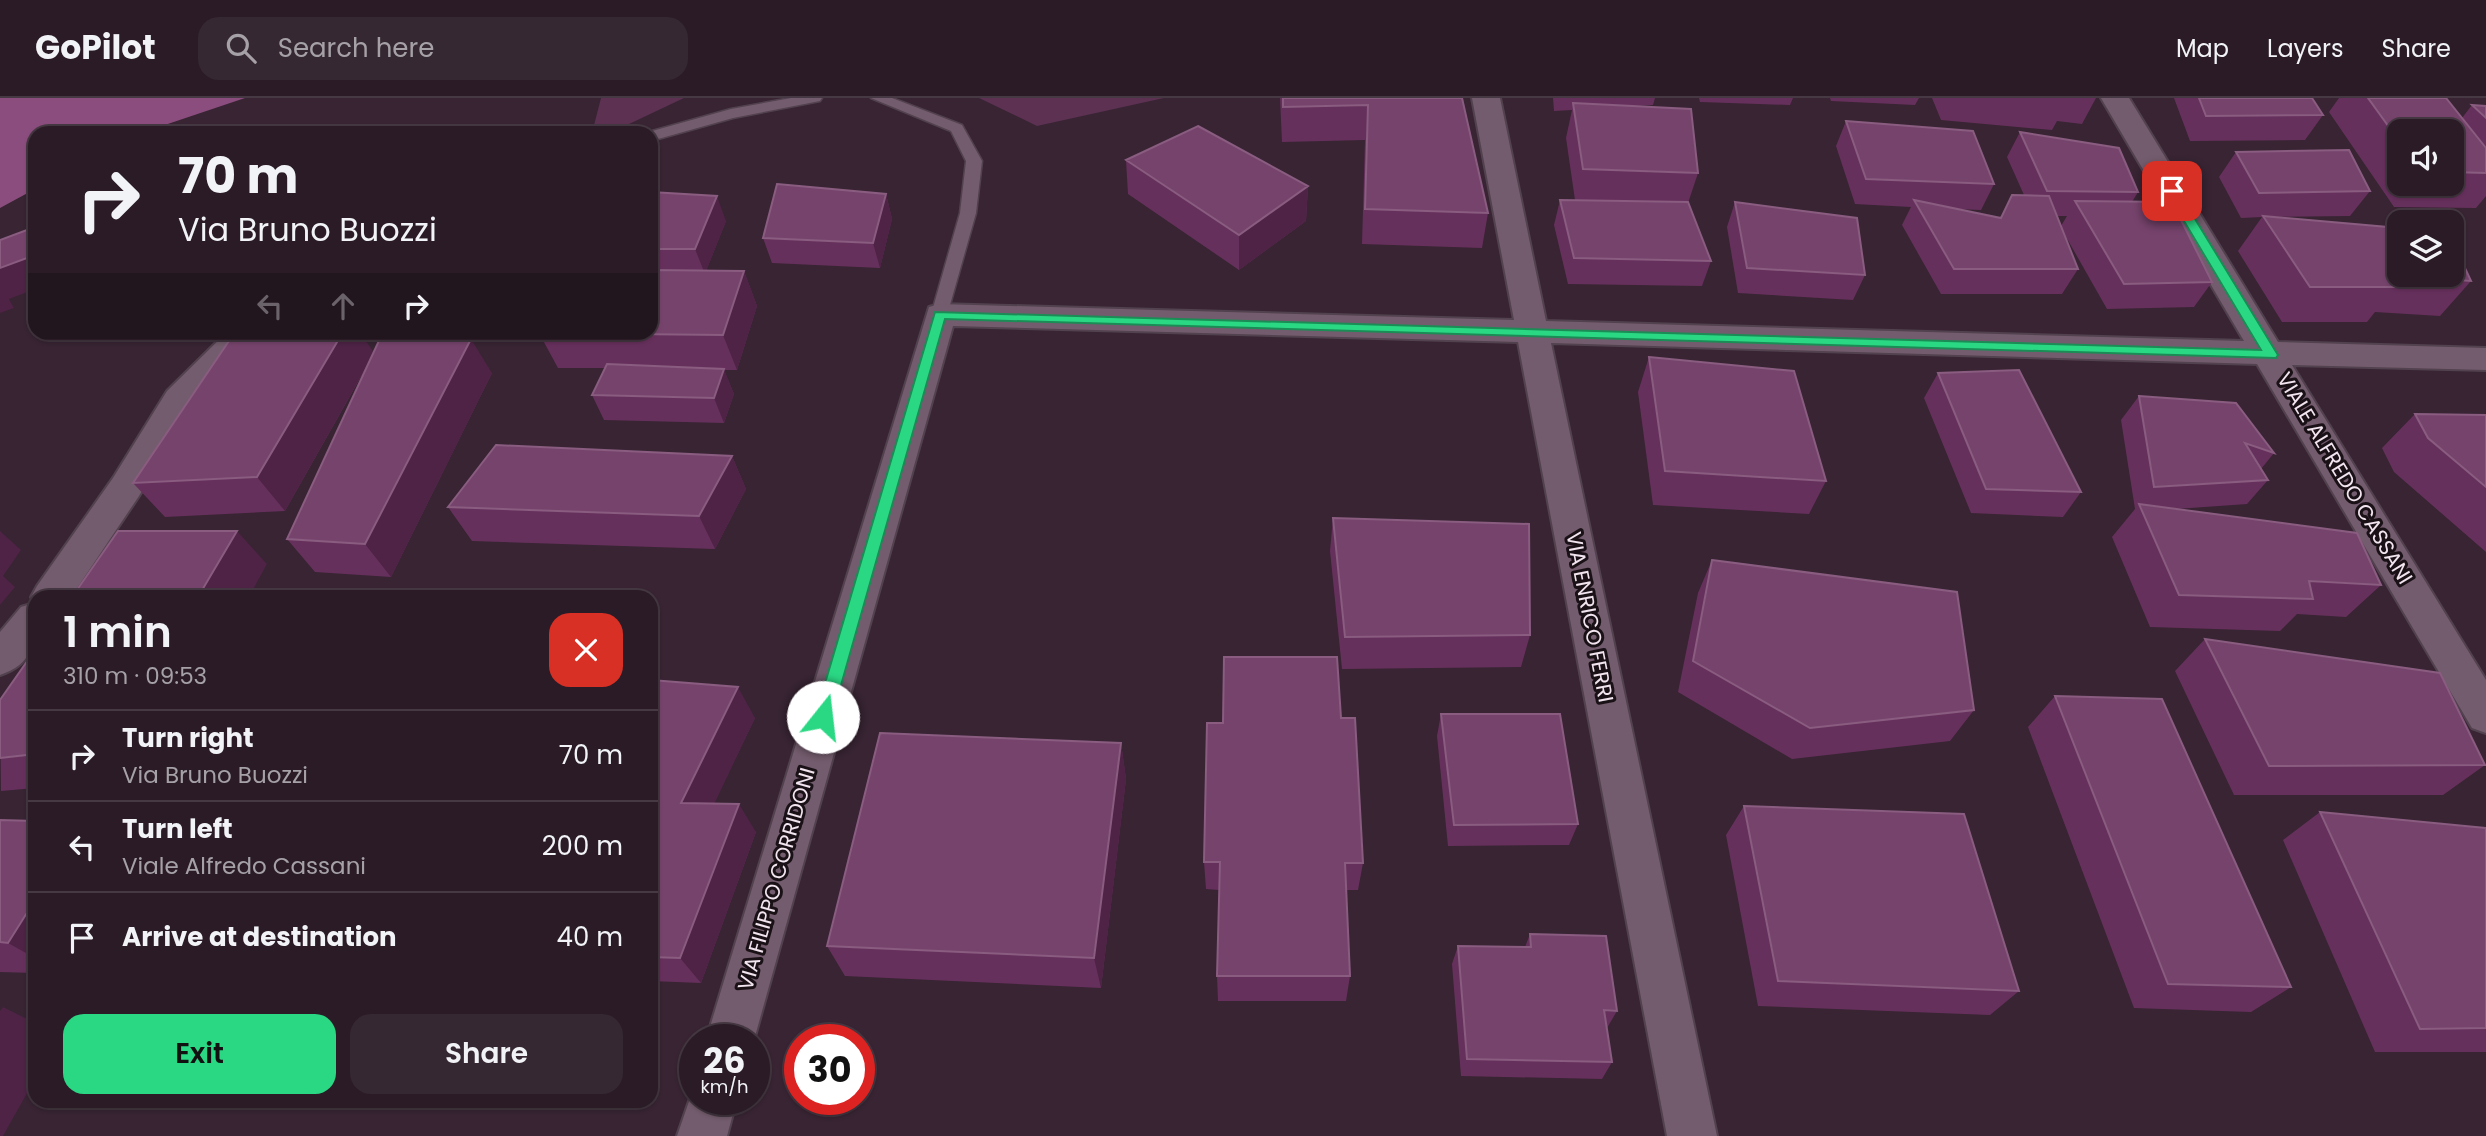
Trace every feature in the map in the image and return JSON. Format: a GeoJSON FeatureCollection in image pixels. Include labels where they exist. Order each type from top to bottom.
{"type":"FeatureCollection","features":[{"type":"Feature","properties":{"kind":"street","name":"VIA ENRICO FERRI"},"geometry":{"type":"LineString","coordinates":[[1486,98],[1692,1136]]}},
{"type":"Feature","properties":{"kind":"street","name":"VIALE ALFREDO CASSANI"},"geometry":{"type":"LineString","coordinates":[[2115,98],[2486,716]]}},
{"type":"Feature","properties":{"kind":"street"},"geometry":{"type":"LineString","coordinates":[[940,315],[2271,355],[2486,359]]}},
{"type":"Feature","properties":{"kind":"street","name":"VIA FILIPPO CORRIDONI"},"geometry":{"type":"LineString","coordinates":[[735,1024],[940,315]]}},
{"type":"Feature","properties":{"kind":"street"},"geometry":{"type":"LineString","coordinates":[[55,590],[126,487],[179,399],[239,340]]}},
{"type":"Feature","properties":{"kind":"street"},"geometry":{"type":"LineString","coordinates":[[0,659],[28,626]]}},
{"type":"Feature","properties":{"kind":"street"},"geometry":{"type":"LineString","coordinates":[[702,1136],[708,1115]]}},
{"type":"Feature","properties":{"kind":"lane"},"geometry":{"type":"LineString","coordinates":[[658,134],[731,114],[815,98]]}},
{"type":"Feature","properties":{"kind":"lane"},"geometry":{"type":"LineString","coordinates":[[878,98],[957,128],[974,161],[968,213],[940,315]]}},
{"type":"Feature","properties":{"kind":"shaded area"},"geometry":{"type":"Polygon","coordinates":[[[0,98],[245,98],[162,126],[28,126],[28,193],[0,208],[0,98]]]}},
{"type":"Feature","properties":{"kind":"shaded area"},"geometry":{"type":"Polygon","coordinates":[[[601,98],[684,98],[625,126],[594,126],[601,98]]]}},
{"type":"Feature","properties":{"kind":"shaded area"},"geometry":{"type":"Polygon","coordinates":[[[979,98],[1164,98],[1037,126],[979,98]]]}},
{"type":"Feature","properties":{"kind":"building"},"geometry":{"type":"Polygon","coordinates":[[[1283,98],[1462,98],[1488,213],[1365,209],[1368,105],[1283,107],[1283,98]]]}},
{"type":"Feature","properties":{"kind":"building"},"geometry":{"type":"Polygon","coordinates":[[[2199,98],[2312,98],[2323,115],[2206,116],[2199,98]]]}},
{"type":"Feature","properties":{"kind":"building"},"geometry":{"type":"Polygon","coordinates":[[[2368,98],[2446,98],[2463,119],[2387,119],[2387,124],[2368,98]]]}},
{"type":"Feature","properties":{"kind":"building"},"geometry":{"type":"Polygon","coordinates":[[[1573,103],[1691,109],[1698,173],[1583,169],[1573,103]]]}},
{"type":"Feature","properties":{"kind":"building"},"geometry":{"type":"Polygon","coordinates":[[[2472,105],[2486,106],[2486,118],[2472,105]]]}},
{"type":"Feature","properties":{"kind":"building"},"geometry":{"type":"Polygon","coordinates":[[[2464,120],[2486,148],[2486,173],[2464,172],[2464,120]]]}},
{"type":"Feature","properties":{"kind":"building"},"geometry":{"type":"Polygon","coordinates":[[[1846,121],[1973,131],[1994,184],[1866,179],[1846,121]]]}},
{"type":"Feature","properties":{"kind":"building"},"geometry":{"type":"Polygon","coordinates":[[[1198,126],[1308,186],[1239,235],[1126,160],[1198,126]]]}},
{"type":"Feature","properties":{"kind":"building"},"geometry":{"type":"Polygon","coordinates":[[[2020,132],[2119,148],[2138,192],[2047,191],[2020,132]]]}},
{"type":"Feature","properties":{"kind":"building"},"geometry":{"type":"Polygon","coordinates":[[[2349,150],[2370,191],[2259,193],[2236,152],[2349,150]]]}},
{"type":"Feature","properties":{"kind":"building"},"geometry":{"type":"Polygon","coordinates":[[[777,184],[886,194],[873,243],[763,238],[777,184]]]}},
{"type":"Feature","properties":{"kind":"building"},"geometry":{"type":"Polygon","coordinates":[[[658,192],[717,196],[695,249],[658,249],[658,192]]]}},
{"type":"Feature","properties":{"kind":"building"},"geometry":{"type":"Polygon","coordinates":[[[2012,195],[2049,196],[2078,269],[1954,269],[1914,200],[2001,218],[2012,195]]]}},
{"type":"Feature","properties":{"kind":"building"},"geometry":{"type":"Polygon","coordinates":[[[1560,200],[1688,202],[1711,261],[1574,258],[1560,200]]]}},
{"type":"Feature","properties":{"kind":"building"},"geometry":{"type":"Polygon","coordinates":[[[2075,201],[2172,202],[2212,282],[2124,284],[2075,201]]]}},
{"type":"Feature","properties":{"kind":"building"},"geometry":{"type":"Polygon","coordinates":[[[1735,202],[1857,218],[1865,275],[1747,268],[1735,202]]]}},
{"type":"Feature","properties":{"kind":"building"},"geometry":{"type":"Polygon","coordinates":[[[2263,216],[2387,227],[2387,287],[2310,287],[2263,216]]]}},
{"type":"Feature","properties":{"kind":"building"},"geometry":{"type":"Polygon","coordinates":[[[28,230],[28,258],[0,268],[0,240],[28,230]]]}},
{"type":"Feature","properties":{"kind":"building"},"geometry":{"type":"Polygon","coordinates":[[[2464,266],[2471,281],[2464,281],[2464,266]]]}},
{"type":"Feature","properties":{"kind":"building"},"geometry":{"type":"Polygon","coordinates":[[[658,270],[744,271],[723,335],[658,334],[658,270]]]}},
{"type":"Feature","properties":{"kind":"building"},"geometry":{"type":"Polygon","coordinates":[[[230,340],[338,340],[257,477],[133,483],[230,340]]]}},
{"type":"Feature","properties":{"kind":"building"},"geometry":{"type":"Polygon","coordinates":[[[379,340],[470,340],[365,544],[287,539],[379,340]]]}},
{"type":"Feature","properties":{"kind":"building"},"geometry":{"type":"Polygon","coordinates":[[[1649,357],[1794,371],[1826,481],[1665,471],[1649,357]]]}},
{"type":"Feature","properties":{"kind":"building"},"geometry":{"type":"Polygon","coordinates":[[[607,364],[724,369],[714,398],[592,395],[607,364]]]}},
{"type":"Feature","properties":{"kind":"building"},"geometry":{"type":"Polygon","coordinates":[[[2019,370],[2081,492],[1986,489],[1938,373],[2019,370]]]}},
{"type":"Feature","properties":{"kind":"building"},"geometry":{"type":"Polygon","coordinates":[[[2139,396],[2236,403],[2274,453],[2245,443],[2268,480],[2154,487],[2139,396]]]}},
{"type":"Feature","properties":{"kind":"building"},"geometry":{"type":"Polygon","coordinates":[[[2415,414],[2486,415],[2486,487],[2428,438],[2415,414]]]}},
{"type":"Feature","properties":{"kind":"building"},"geometry":{"type":"Polygon","coordinates":[[[496,445],[732,456],[699,516],[448,507],[496,445]]]}},
{"type":"Feature","properties":{"kind":"building"},"geometry":{"type":"Polygon","coordinates":[[[2139,504],[2357,533],[2381,585],[2309,581],[2313,599],[2179,595],[2139,504]]]}},
{"type":"Feature","properties":{"kind":"building"},"geometry":{"type":"Polygon","coordinates":[[[1333,518],[1529,524],[1530,635],[1345,637],[1333,518]]]}},
{"type":"Feature","properties":{"kind":"building"},"geometry":{"type":"Polygon","coordinates":[[[118,531],[237,531],[202,590],[77,590],[118,531]]]}},
{"type":"Feature","properties":{"kind":"building"},"geometry":{"type":"Polygon","coordinates":[[[1712,560],[1957,592],[1974,710],[1810,728],[1693,661],[1712,560]]]}},
{"type":"Feature","properties":{"kind":"building"},"geometry":{"type":"Polygon","coordinates":[[[2205,639],[2440,673],[2485,765],[2269,766],[2205,639]]]}},
{"type":"Feature","properties":{"kind":"building"},"geometry":{"type":"Polygon","coordinates":[[[1224,657],[1337,657],[1341,718],[1355,718],[1363,863],[1345,863],[1350,976],[1217,976],[1220,862],[1204,862],[1207,723],[1223,723],[1224,657]]]}},
{"type":"Feature","properties":{"kind":"building"},"geometry":{"type":"Polygon","coordinates":[[[28,660],[28,755],[0,758],[0,700],[28,660]]]}},
{"type":"Feature","properties":{"kind":"building"},"geometry":{"type":"Polygon","coordinates":[[[658,681],[738,687],[681,803],[739,804],[680,958],[658,957],[658,681]]]}},
{"type":"Feature","properties":{"kind":"building"},"geometry":{"type":"Polygon","coordinates":[[[2055,696],[2162,699],[2291,987],[2168,984],[2055,696]]]}},
{"type":"Feature","properties":{"kind":"building"},"geometry":{"type":"Polygon","coordinates":[[[1441,714],[1560,714],[1578,824],[1454,825],[1441,714]]]}},
{"type":"Feature","properties":{"kind":"building"},"geometry":{"type":"Polygon","coordinates":[[[880,733],[1121,743],[1094,958],[827,946],[880,733]]]}},
{"type":"Feature","properties":{"kind":"building"},"geometry":{"type":"Polygon","coordinates":[[[1744,806],[1964,814],[2019,991],[1778,981],[1744,806]]]}},
{"type":"Feature","properties":{"kind":"building"},"geometry":{"type":"Polygon","coordinates":[[[2320,812],[2486,828],[2486,1028],[2420,1029],[2320,812]]]}},
{"type":"Feature","properties":{"kind":"building"},"geometry":{"type":"Polygon","coordinates":[[[0,820],[28,821],[28,911],[8,943],[0,942],[0,820]]]}},
{"type":"Feature","properties":{"kind":"building"},"geometry":{"type":"Polygon","coordinates":[[[1530,934],[1606,936],[1617,1011],[1604,1010],[1612,1062],[1467,1059],[1458,946],[1531,947],[1530,934]]]}},
{"type":"Feature","properties":{"kind":"route"},"geometry":{"type":"LineString","coordinates":[[823,717],[940,315],[2271,355],[2172,191]]}}]}
